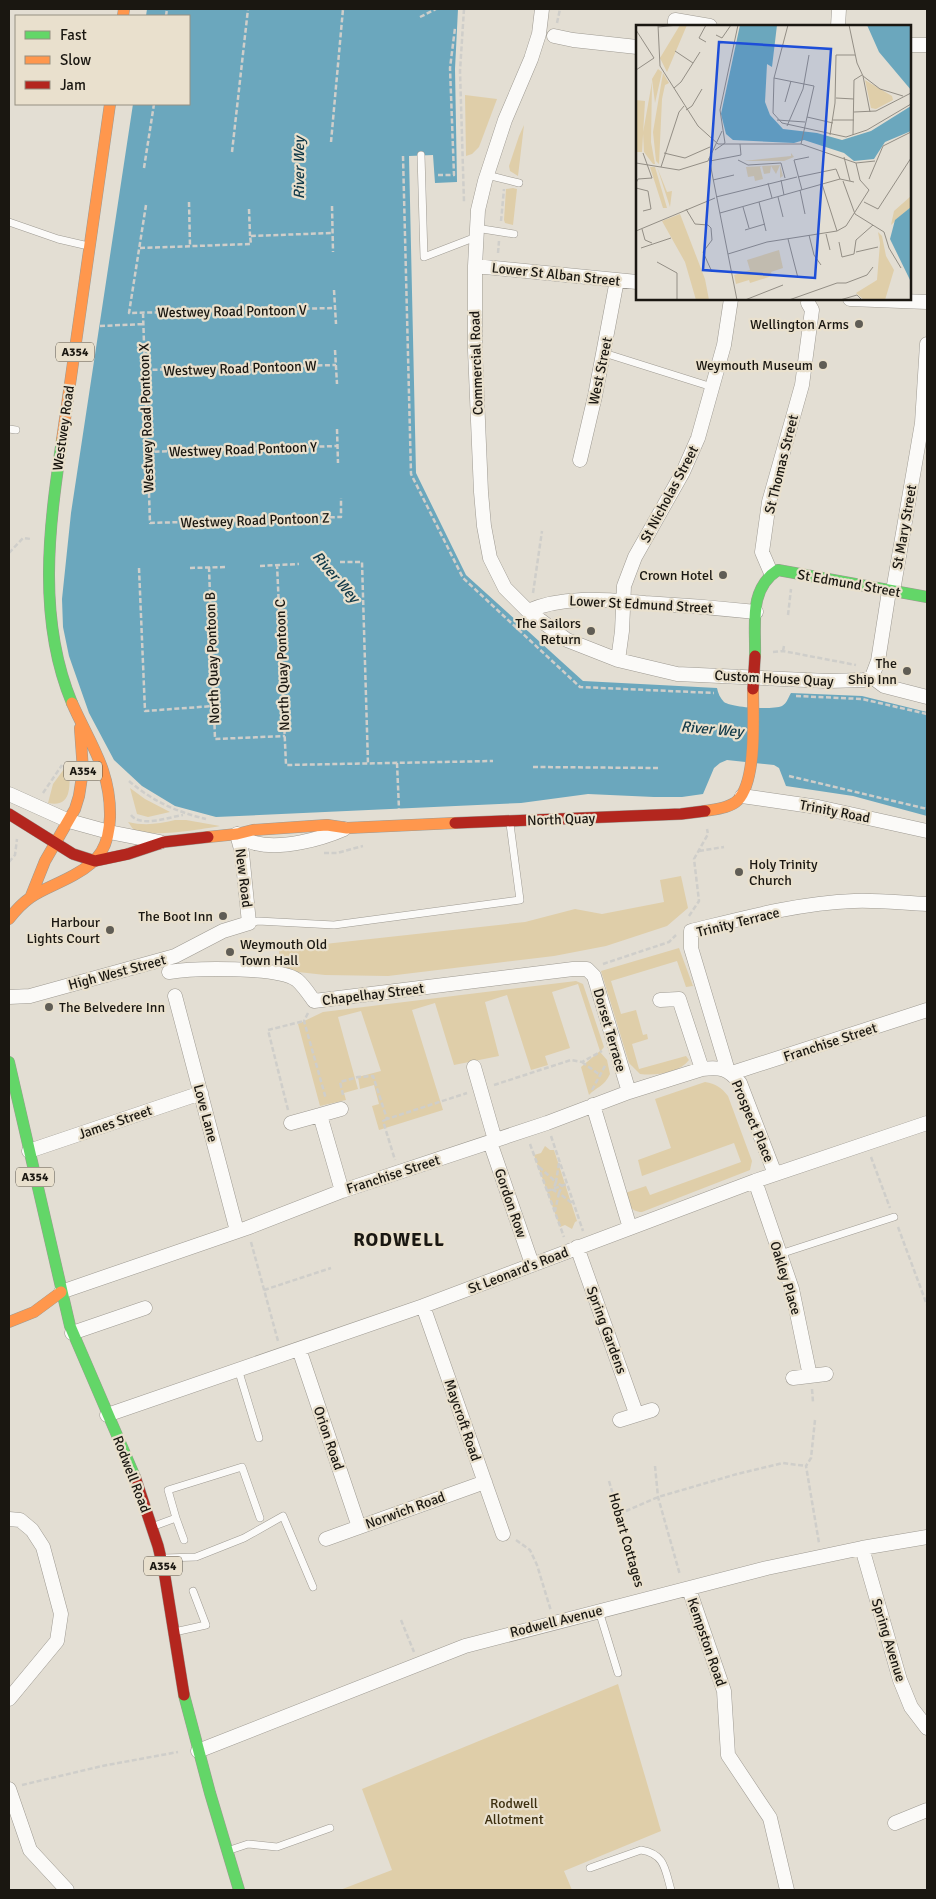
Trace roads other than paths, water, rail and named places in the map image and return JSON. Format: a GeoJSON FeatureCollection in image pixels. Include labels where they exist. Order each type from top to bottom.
{"type":"FeatureCollection","features":[{"type":"Feature","properties":{"kind":"main road","name":"Westwey Road"},"geometry":{"type":"LineString","coordinates":[[110,105],[56,479],[51,522],[49,580],[51,625],[56,654],[80,719],[101,759],[108,780],[111,800],[110,832]]}},
{"type":"Feature","properties":{"kind":"main road","name":"St Edmund Street"},"geometry":{"type":"LineString","coordinates":[[778,572],[927,597]]}},
{"type":"Feature","properties":{"kind":"main road"},"geometry":{"type":"LineString","coordinates":[[742,796],[749,777],[750,768],[756,612],[759,588],[763,580],[778,572]]}},
{"type":"Feature","properties":{"kind":"main road","name":"Westwey Road"},"geometry":{"type":"LineString","coordinates":[[69,820],[75,809],[82,785],[83,762],[80,719]]}},
{"type":"Feature","properties":{"kind":"main road","name":"North Quay"},"geometry":{"type":"LineString","coordinates":[[347,828],[681,814],[728,806],[742,796]]}},
{"type":"Feature","properties":{"kind":"main road"},"geometry":{"type":"LineString","coordinates":[[9,814],[73,854],[95,861]]}},
{"type":"Feature","properties":{"kind":"main road","name":"A354"},"geometry":{"type":"LineString","coordinates":[[9,920],[31,896],[45,861],[69,820]]}},
{"type":"Feature","properties":{"kind":"main road","name":"A354"},"geometry":{"type":"LineString","coordinates":[[31,896],[59,883],[95,861],[106,846],[110,832]]}},
{"type":"Feature","properties":{"kind":"main road","name":"North Quay"},"geometry":{"type":"LineString","coordinates":[[95,861],[128,854],[164,842],[237,834]]}},
{"type":"Feature","properties":{"kind":"main road","name":"Rodwell Road"},"geometry":{"type":"LineString","coordinates":[[9,1062],[72,1333],[133,1473],[162,1558],[181,1682],[198,1749],[240,1890]]}},
{"type":"Feature","properties":{"kind":"main road"},"geometry":{"type":"LineString","coordinates":[[9,1322],[34,1312],[61,1292]]}},
{"type":"Feature","properties":{"kind":"street","name":"Commercial Road"},"geometry":{"type":"LineString","coordinates":[[542,9],[539,34],[531,60],[504,120],[478,210],[475,266],[475,350],[484,526],[490,558],[505,588],[533,608],[567,640],[618,660]]}},
{"type":"Feature","properties":{"kind":"street"},"geometry":{"type":"LineString","coordinates":[[838,25],[839,9]]}},
{"type":"Feature","properties":{"kind":"street"},"geometry":{"type":"LineString","coordinates":[[675,23],[698,25]]}},
{"type":"Feature","properties":{"kind":"street"},"geometry":{"type":"LineString","coordinates":[[554,36],[636,47]]}},
{"type":"Feature","properties":{"kind":"street"},"geometry":{"type":"LineString","coordinates":[[911,45],[927,45]]}},
{"type":"Feature","properties":{"kind":"street","name":"Lower St Alban Street"},"geometry":{"type":"LineString","coordinates":[[475,266],[636,282]]}},
{"type":"Feature","properties":{"kind":"street","name":"West Street"},"geometry":{"type":"LineString","coordinates":[[580,460],[604,352],[617,280]]}},
{"type":"Feature","properties":{"kind":"street","name":"St Nicholas Street"},"geometry":{"type":"LineString","coordinates":[[618,660],[624,586],[635,557],[683,472],[698,438],[724,345],[732,300]]}},
{"type":"Feature","properties":{"kind":"street","name":"St Thomas Street"},"geometry":{"type":"LineString","coordinates":[[778,572],[762,552],[769,502],[802,385],[812,310],[809,300]]}},
{"type":"Feature","properties":{"kind":"street"},"geometry":{"type":"LineString","coordinates":[[876,300],[927,302]]}},
{"type":"Feature","properties":{"kind":"street","name":"St Mary Street"},"geometry":{"type":"LineString","coordinates":[[872,677],[878,661],[922,423],[927,344]]}},
{"type":"Feature","properties":{"kind":"street","name":"Lower St Edmund Street"},"geometry":{"type":"LineString","coordinates":[[533,608],[565,600],[623,601],[756,612]]}},
{"type":"Feature","properties":{"kind":"street","name":"Custom House Quay"},"geometry":{"type":"LineString","coordinates":[[618,660],[677,674],[828,681],[864,680],[872,677]]}},
{"type":"Feature","properties":{"kind":"street"},"geometry":{"type":"LineString","coordinates":[[872,677],[884,686],[927,697]]}},
{"type":"Feature","properties":{"kind":"street","name":"North Quay"},"geometry":{"type":"LineString","coordinates":[[9,794],[69,820],[110,832],[164,842]]}},
{"type":"Feature","properties":{"kind":"street","name":"Trinity Road"},"geometry":{"type":"LineString","coordinates":[[742,796],[818,806],[927,831]]}},
{"type":"Feature","properties":{"kind":"street","name":"North Quay"},"geometry":{"type":"LineString","coordinates":[[237,834],[255,843],[298,843],[314,840],[347,828]]}},
{"type":"Feature","properties":{"kind":"street","name":"New Road"},"geometry":{"type":"LineString","coordinates":[[237,834],[242,853],[249,923]]}},
{"type":"Feature","properties":{"kind":"street","name":"Trinity Terrace"},"geometry":{"type":"LineString","coordinates":[[730,1072],[691,948],[691,932],[816,904],[854,901],[927,904]]}},
{"type":"Feature","properties":{"kind":"street","name":"High West Street"},"geometry":{"type":"LineString","coordinates":[[9,997],[30,996],[175,956],[223,931],[249,923]]}},
{"type":"Feature","properties":{"kind":"street"},"geometry":{"type":"LineString","coordinates":[[686,960],[730,1072]]}},
{"type":"Feature","properties":{"kind":"street","name":"Chapelhay Street"},"geometry":{"type":"LineString","coordinates":[[169,972],[186,969],[273,972],[297,980],[314,1001],[573,969],[587,969]]}},
{"type":"Feature","properties":{"kind":"street","name":"Dorset Terrace"},"geometry":{"type":"LineString","coordinates":[[587,969],[594,976],[614,1048],[629,1092]]}},
{"type":"Feature","properties":{"kind":"street","name":"Love Lane"},"geometry":{"type":"LineString","coordinates":[[174,996],[242,1230]]}},
{"type":"Feature","properties":{"kind":"street"},"geometry":{"type":"LineString","coordinates":[[660,1000],[679,999],[702,1069]]}},
{"type":"Feature","properties":{"kind":"street","name":"Franchise Street"},"geometry":{"type":"LineString","coordinates":[[61,1292],[242,1230],[342,1191],[547,1123],[629,1092],[702,1069],[715,1068],[730,1072],[927,1010]]}},
{"type":"Feature","properties":{"kind":"street","name":"Gordon Row"},"geometry":{"type":"LineString","coordinates":[[474,1067],[493,1141],[532,1264]]}},
{"type":"Feature","properties":{"kind":"street","name":"Prospect Place"},"geometry":{"type":"LineString","coordinates":[[730,1072],[740,1083],[775,1174]]}},
{"type":"Feature","properties":{"kind":"street","name":"James Street"},"geometry":{"type":"LineString","coordinates":[[29,1151],[201,1092]]}},
{"type":"Feature","properties":{"kind":"street"},"geometry":{"type":"LineString","coordinates":[[593,1105],[630,1228]]}},
{"type":"Feature","properties":{"kind":"street"},"geometry":{"type":"LineString","coordinates":[[291,1123],[330,1112],[336,1163],[342,1191]]}},
{"type":"Feature","properties":{"kind":"street","name":"St Leonard's Road"},"geometry":{"type":"LineString","coordinates":[[108,1415],[423,1306],[755,1181],[927,1123]]}},
{"type":"Feature","properties":{"kind":"street","name":"Oakley Place"},"geometry":{"type":"LineString","coordinates":[[755,1181],[792,1289],[810,1376]]}},
{"type":"Feature","properties":{"kind":"street","name":"Spring Gardens"},"geometry":{"type":"LineString","coordinates":[[578,1247],[636,1413]]}},
{"type":"Feature","properties":{"kind":"street","name":"Maycroft Road"},"geometry":{"type":"LineString","coordinates":[[423,1306],[503,1534]]}},
{"type":"Feature","properties":{"kind":"street"},"geometry":{"type":"LineString","coordinates":[[72,1333],[145,1308]]}},
{"type":"Feature","properties":{"kind":"street","name":"Orion Road"},"geometry":{"type":"LineString","coordinates":[[299,1349],[359,1527]]}},
{"type":"Feature","properties":{"kind":"street"},"geometry":{"type":"LineString","coordinates":[[793,1378],[826,1374]]}},
{"type":"Feature","properties":{"kind":"street"},"geometry":{"type":"LineString","coordinates":[[620,1420],[636,1413],[652,1410]]}},
{"type":"Feature","properties":{"kind":"street","name":"Norwich Road"},"geometry":{"type":"LineString","coordinates":[[326,1539],[485,1482]]}},
{"type":"Feature","properties":{"kind":"street"},"geometry":{"type":"LineString","coordinates":[[9,1519],[20,1520],[32,1530],[43,1546],[61,1614],[57,1641],[9,1699]]}},
{"type":"Feature","properties":{"kind":"street","name":"Rodwell Avenue"},"geometry":{"type":"LineString","coordinates":[[198,1749],[465,1646],[821,1556],[927,1537]]}},
{"type":"Feature","properties":{"kind":"street","name":"Spring Avenue"},"geometry":{"type":"LineString","coordinates":[[862,1548],[900,1680],[911,1707],[927,1728]]}},
{"type":"Feature","properties":{"kind":"street","name":"Kempston Road"},"geometry":{"type":"LineString","coordinates":[[686,1589],[724,1692],[728,1756],[770,1818],[787,1890]]}},
{"type":"Feature","properties":{"kind":"street"},"geometry":{"type":"LineString","coordinates":[[13,1788],[30,1850],[67,1890]]}},
{"type":"Feature","properties":{"kind":"street"},"geometry":{"type":"LineString","coordinates":[[895,1822],[927,1810]]}},
{"type":"Feature","properties":{"kind":"lane"},"geometry":{"type":"LineString","coordinates":[[421,155],[424,257],[476,233],[514,234]]}},
{"type":"Feature","properties":{"kind":"lane"},"geometry":{"type":"LineString","coordinates":[[487,174],[519,183]]}},
{"type":"Feature","properties":{"kind":"lane"},"geometry":{"type":"LineString","coordinates":[[9,222],[58,239],[90,246]]}},
{"type":"Feature","properties":{"kind":"lane"},"geometry":{"type":"LineString","coordinates":[[604,352],[712,387]]}},
{"type":"Feature","properties":{"kind":"lane"},"geometry":{"type":"LineString","coordinates":[[249,923],[258,921],[334,925],[520,900],[510,821]]}},
{"type":"Feature","properties":{"kind":"lane"},"geometry":{"type":"LineString","coordinates":[[780,1254],[894,1217]]}},
{"type":"Feature","properties":{"kind":"lane"},"geometry":{"type":"LineString","coordinates":[[238,1369],[259,1438]]}},
{"type":"Feature","properties":{"kind":"lane"},"geometry":{"type":"LineString","coordinates":[[184,1540],[168,1490],[242,1467],[260,1518]]}},
{"type":"Feature","properties":{"kind":"lane"},"geometry":{"type":"LineString","coordinates":[[162,1558],[196,1557],[244,1538],[283,1516],[312,1587]]}},
{"type":"Feature","properties":{"kind":"lane"},"geometry":{"type":"LineString","coordinates":[[152,1527],[176,1518]]}},
{"type":"Feature","properties":{"kind":"lane"},"geometry":{"type":"LineString","coordinates":[[172,1632],[206,1625],[193,1591]]}},
{"type":"Feature","properties":{"kind":"lane"},"geometry":{"type":"LineString","coordinates":[[599,1611],[618,1674]]}},
{"type":"Feature","properties":{"kind":"lane"},"geometry":{"type":"LineString","coordinates":[[228,1851],[248,1844],[277,1847],[330,1828]]}},
{"type":"Feature","properties":{"kind":"lane"},"geometry":{"type":"LineString","coordinates":[[590,1868],[641,1850],[650,1851],[656,1854],[663,1862],[671,1890]]}},
{"type":"Feature","properties":{"kind":"water","name":"River Wey"},"geometry":{"type":"Polygon","coordinates":[[[147,9],[458,9],[455,69],[457,182],[435,183],[433,155],[409,156],[416,473],[466,575],[583,681],[717,688],[724,702],[753,708],[782,706],[791,693],[862,696],[927,712],[927,816],[853,796],[786,786],[779,768],[774,765],[727,760],[714,768],[703,794],[682,797],[588,794],[521,803],[216,817],[175,806],[142,786],[114,760],[89,713],[69,656],[63,627],[62,599],[71,513],[133,105],[190,105],[190,15],[146,15],[147,9]]]}},
{"type":"Feature","properties":{"kind":"place","name":"Wellington Arms"},"geometry":{"type":"Point","coordinates":[859,324]}},
{"type":"Feature","properties":{"kind":"place","name":"Weymouth Museum"},"geometry":{"type":"Point","coordinates":[823,365]}},
{"type":"Feature","properties":{"kind":"place","name":"Crown Hotel"},"geometry":{"type":"Point","coordinates":[723,575]}},
{"type":"Feature","properties":{"kind":"place","name":"The Sailors Return"},"geometry":{"type":"Point","coordinates":[591,631]}},
{"type":"Feature","properties":{"kind":"place","name":"The Ship Inn"},"geometry":{"type":"Point","coordinates":[907,671]}},
{"type":"Feature","properties":{"kind":"place","name":"Holy Trinity Church"},"geometry":{"type":"Point","coordinates":[739,872]}},
{"type":"Feature","properties":{"kind":"place","name":"The Boot Inn"},"geometry":{"type":"Point","coordinates":[223,916]}},
{"type":"Feature","properties":{"kind":"place","name":"Harbour Lights Court"},"geometry":{"type":"Point","coordinates":[110,930]}},
{"type":"Feature","properties":{"kind":"place","name":"Weymouth Old Town Hall"},"geometry":{"type":"Point","coordinates":[230,952]}},
{"type":"Feature","properties":{"kind":"place","name":"The Belvedere Inn"},"geometry":{"type":"Point","coordinates":[49,1007]}},
{"type":"Feature","properties":{"kind":"district","name":"RODWELL"},"geometry":{"type":"Point","coordinates":[399,1239]}},
{"type":"Feature","properties":{"kind":"park label","name":"Rodwell Allotment"},"geometry":{"type":"Point","coordinates":[514,1812]}}]}
